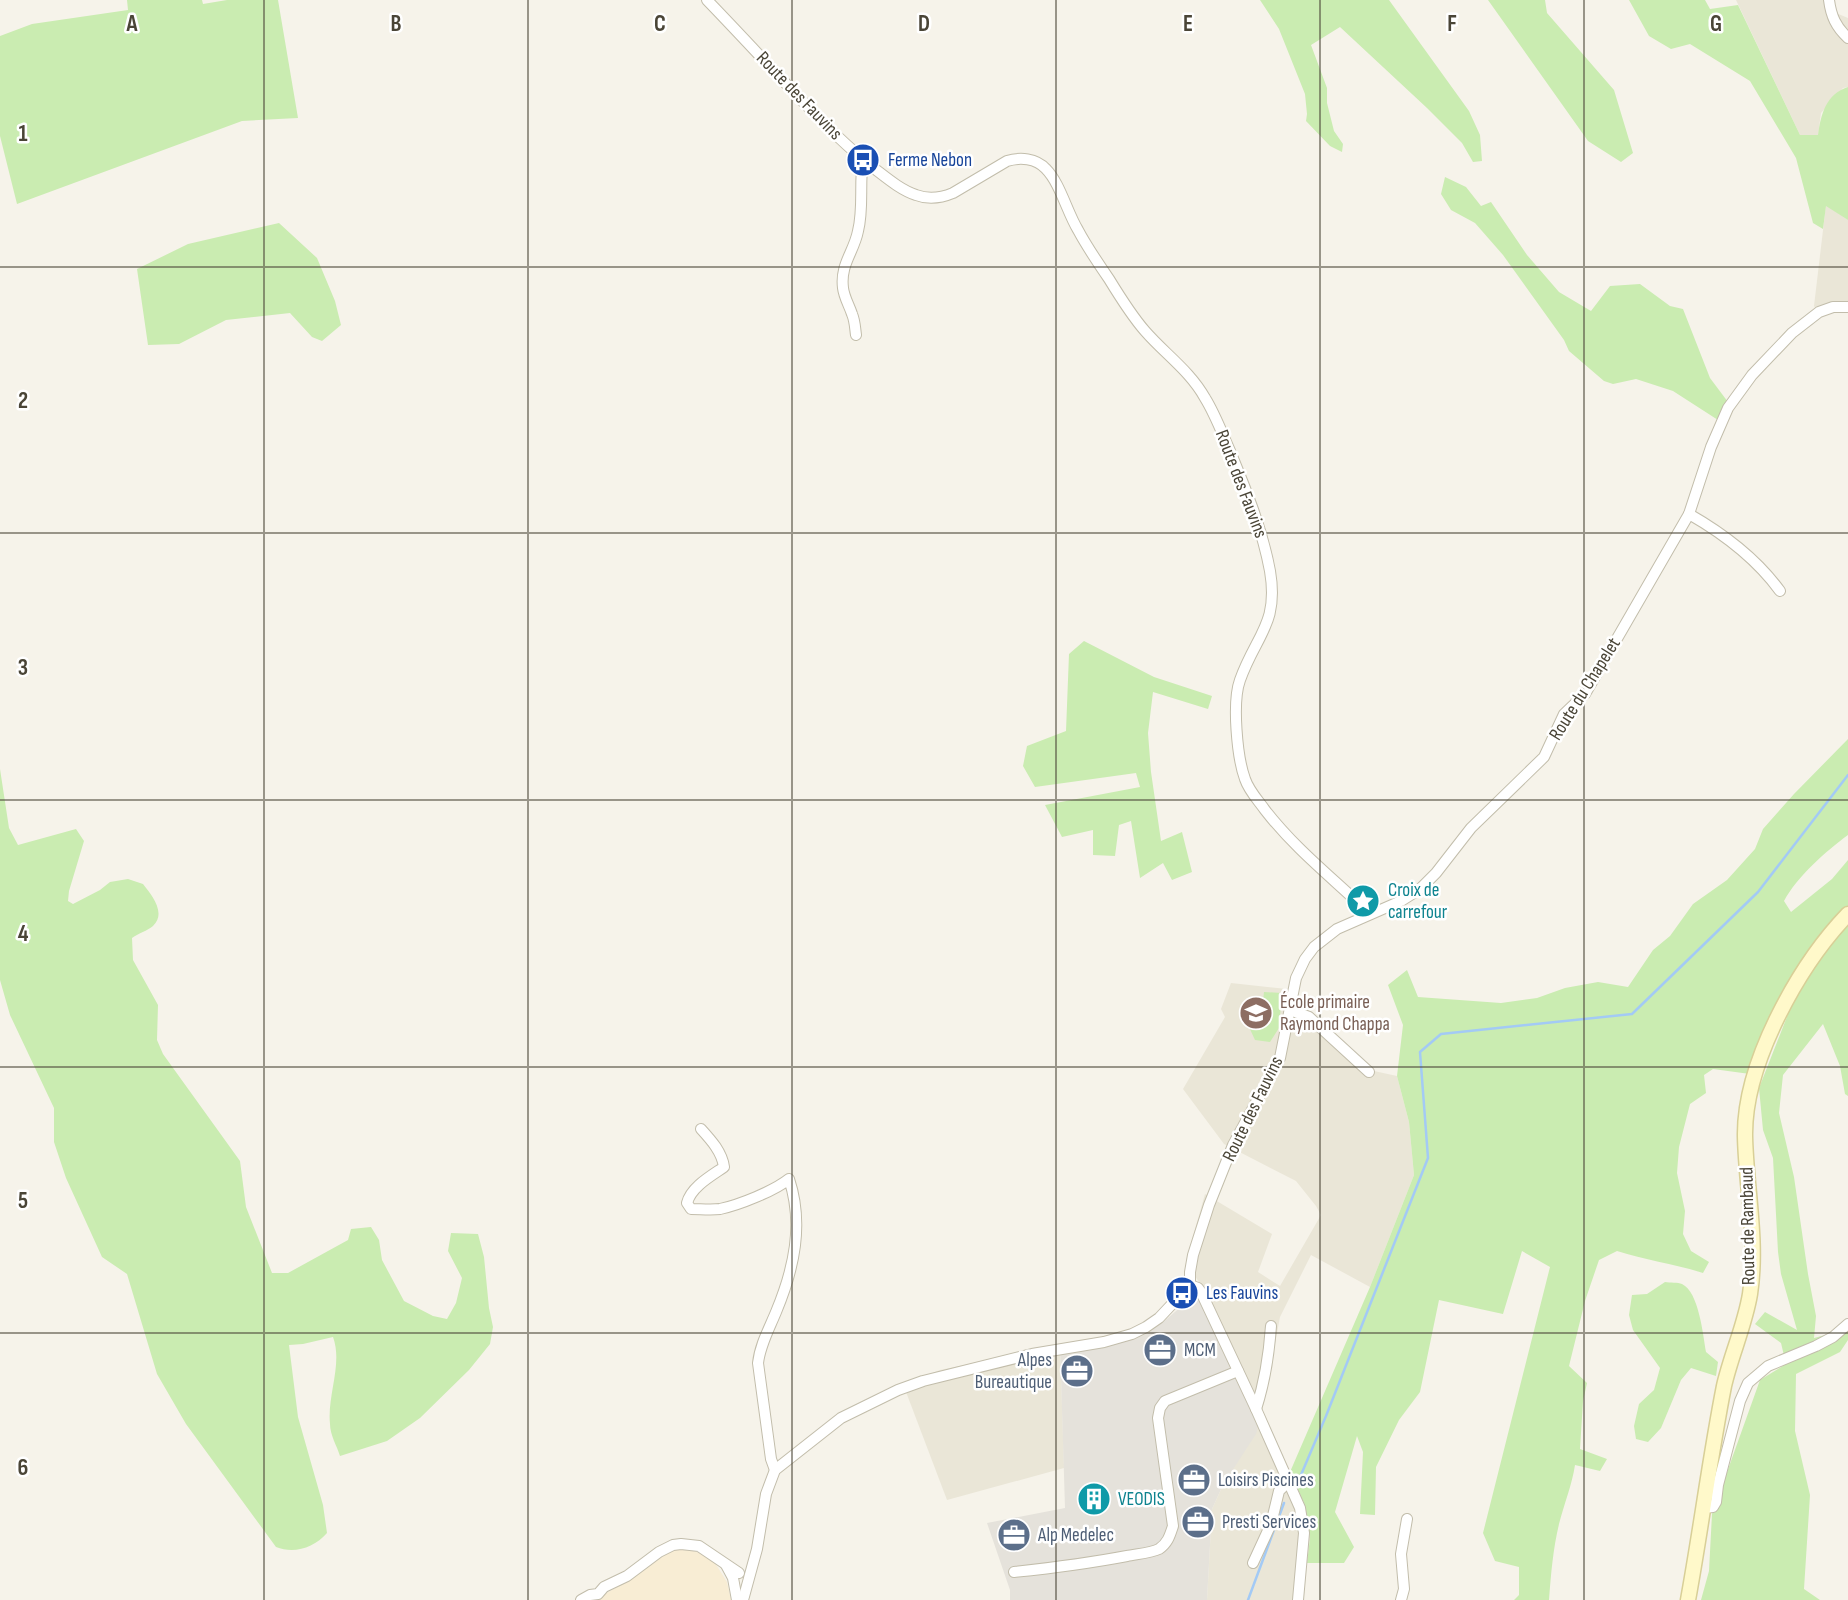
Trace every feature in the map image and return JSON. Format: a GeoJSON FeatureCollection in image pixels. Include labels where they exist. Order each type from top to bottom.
{"type":"FeatureCollection","features":[{"type":"Feature","properties":{"kind":"street","name":"Route des Fauvins"},"geometry":{"type":"LineString","coordinates":[[707,0],[806,105],[863,160],[909,192],[931,198],[944,197],[1007,161],[1024,159],[1041,164],[1053,178],[1079,232],[1131,313],[1202,391],[1257,517],[1270,570],[1272,602],[1264,634],[1247,662],[1236,694],[1235,708],[1244,777],[1250,790],[1293,843],[1370,914],[1337,929],[1314,947],[1305,959],[1296,978],[1280,1058],[1233,1144],[1193,1255],[1190,1285]]}},
{"type":"Feature","properties":{"kind":"street"},"geometry":{"type":"LineString","coordinates":[[1829,0],[1833,21],[1848,38]]}},
{"type":"Feature","properties":{"kind":"street"},"geometry":{"type":"LineString","coordinates":[[856,335],[843,290],[843,274],[859,230],[860,174],[863,160]]}},
{"type":"Feature","properties":{"kind":"street","name":"Route du Chapelet"},"geometry":{"type":"LineString","coordinates":[[1370,914],[1401,901],[1419,889],[1436,873],[1471,828],[1544,757],[1564,715],[1585,694],[1689,514],[1710,447],[1728,408],[1752,374],[1792,333],[1819,312],[1833,307],[1848,307]]}},
{"type":"Feature","properties":{"kind":"street"},"geometry":{"type":"LineString","coordinates":[[1689,514],[1729,540],[1765,572],[1780,591]]}},
{"type":"Feature","properties":{"kind":"street","name":"Route de Rambaud"},"geometry":{"type":"LineString","coordinates":[[1688,1600],[1725,1385],[1749,1297],[1752,1234],[1745,1134],[1750,1099],[1757,1070],[1776,1020],[1817,951],[1848,914]]}},
{"type":"Feature","properties":{"kind":"street"},"geometry":{"type":"LineString","coordinates":[[1290,1010],[1309,1017],[1370,1072]]}},
{"type":"Feature","properties":{"kind":"street"},"geometry":{"type":"LineString","coordinates":[[701,1129],[716,1146],[724,1161],[724,1167],[707,1178],[689,1196],[687,1203],[691,1209],[720,1209],[780,1187],[789,1179],[794,1193],[796,1248],[790,1275],[760,1349],[758,1363],[771,1459],[775,1470]]}},
{"type":"Feature","properties":{"kind":"street"},"geometry":{"type":"LineString","coordinates":[[737,1600],[741,1578],[754,1561],[766,1494],[775,1470],[841,1418],[898,1390],[933,1379],[1007,1360],[1104,1342],[1132,1334],[1159,1318],[1190,1285],[1198,1288],[1300,1508],[1304,1533],[1298,1600]]}},
{"type":"Feature","properties":{"kind":"street"},"geometry":{"type":"LineString","coordinates":[[1703,1508],[1713,1507],[1716,1503],[1718,1485],[1740,1401],[1748,1383],[1768,1366],[1816,1346],[1833,1337],[1848,1324]]}},
{"type":"Feature","properties":{"kind":"street"},"geometry":{"type":"LineString","coordinates":[[1256,1409],[1269,1360],[1271,1326]]}},
{"type":"Feature","properties":{"kind":"street"},"geometry":{"type":"LineString","coordinates":[[1014,1572],[1142,1553],[1158,1549],[1166,1543],[1170,1538],[1172,1526],[1158,1418],[1160,1408],[1165,1401],[1238,1370]]}},
{"type":"Feature","properties":{"kind":"street"},"geometry":{"type":"LineString","coordinates":[[1254,1563],[1270,1524],[1279,1492],[1289,1481]]}},
{"type":"Feature","properties":{"kind":"street"},"geometry":{"type":"LineString","coordinates":[[1401,1600],[1404,1590],[1401,1554],[1407,1519]]}},
{"type":"Feature","properties":{"kind":"street"},"geometry":{"type":"LineString","coordinates":[[581,1600],[590,1595],[597,1597],[604,1587],[627,1576],[659,1552],[673,1545],[690,1544],[715,1555],[741,1578],[743,1600]]}},
{"type":"Feature","properties":{"kind":"shaded area"},"geometry":{"type":"Polygon","coordinates":[[[1736,0],[1834,0],[1836,13],[1848,18],[1848,87],[1843,88],[1821,113],[1818,135],[1800,135],[1736,0]]]}},
{"type":"Feature","properties":{"kind":"shaded area"},"geometry":{"type":"Polygon","coordinates":[[[1826,205],[1848,220],[1848,313],[1836,311],[1822,317],[1814,306],[1826,205]]]}},
{"type":"Feature","properties":{"kind":"shaded area"},"geometry":{"type":"Polygon","coordinates":[[[1231,983],[1287,989],[1298,1005],[1312,1012],[1374,1071],[1397,1076],[1409,1122],[1414,1175],[1370,1287],[1311,1255],[1280,1317],[1262,1412],[1304,1503],[1310,1538],[1302,1600],[1207,1600],[1212,1509],[1223,1485],[1203,1289],[1186,1261],[1205,1194],[1272,1234],[1258,1272],[1280,1286],[1321,1215],[1296,1181],[1224,1144],[1183,1089],[1225,1017],[1221,1009],[1231,983]]]}},
{"type":"Feature","properties":{"kind":"shaded area"},"geometry":{"type":"Polygon","coordinates":[[[1203,1288],[1262,1412],[1256,1434],[1223,1485],[1212,1509],[1207,1600],[1010,1600],[1010,1590],[987,1523],[1065,1508],[1060,1345],[1138,1336],[1162,1323],[1203,1288]]]}},
{"type":"Feature","properties":{"kind":"shaded area"},"geometry":{"type":"Polygon","coordinates":[[[1060,1345],[1064,1468],[947,1500],[903,1384],[940,1370],[1060,1345]]]}},
{"type":"Feature","properties":{"kind":"shaded area"},"geometry":{"type":"Polygon","coordinates":[[[678,1549],[705,1555],[715,1563],[727,1582],[731,1600],[594,1600],[668,1553],[678,1549]]]}},
{"type":"Feature","properties":{"kind":"green space"},"geometry":{"type":"Polygon","coordinates":[[[127,0],[202,0],[203,4],[227,0],[278,0],[298,118],[242,121],[17,204],[0,136],[0,36],[32,24],[128,10],[127,0]]]}},
{"type":"Feature","properties":{"kind":"green space"},"geometry":{"type":"Polygon","coordinates":[[[1260,0],[1389,0],[1469,111],[1480,135],[1482,161],[1473,162],[1462,143],[1340,27],[1311,45],[1327,88],[1327,103],[1334,131],[1343,144],[1342,152],[1330,146],[1306,121],[1305,94],[1279,29],[1260,0]]]}},
{"type":"Feature","properties":{"kind":"green space"},"geometry":{"type":"Polygon","coordinates":[[[1488,0],[1545,0],[1547,13],[1614,90],[1633,153],[1621,162],[1588,141],[1488,0]]]}},
{"type":"Feature","properties":{"kind":"green space"},"geometry":{"type":"Polygon","coordinates":[[[1629,0],[1705,0],[1710,9],[1738,5],[1800,135],[1818,135],[1826,106],[1834,94],[1848,87],[1848,220],[1826,206],[1823,229],[1813,223],[1796,158],[1750,81],[1690,44],[1671,49],[1649,36],[1629,0]]]}},
{"type":"Feature","properties":{"kind":"green space"},"geometry":{"type":"Polygon","coordinates":[[[1445,177],[1466,187],[1481,206],[1491,202],[1527,255],[1559,292],[1591,311],[1610,286],[1640,284],[1670,306],[1683,309],[1710,378],[1728,402],[1718,420],[1673,391],[1636,379],[1613,384],[1604,381],[1569,351],[1564,340],[1503,255],[1475,223],[1451,210],[1441,194],[1445,177]]]}},
{"type":"Feature","properties":{"kind":"green space"},"geometry":{"type":"Polygon","coordinates":[[[279,223],[317,258],[335,301],[341,325],[322,341],[312,337],[290,313],[226,320],[179,344],[148,345],[137,269],[188,244],[279,223]]]}},
{"type":"Feature","properties":{"kind":"green space"},"geometry":{"type":"Polygon","coordinates":[[[1084,641],[1154,677],[1212,696],[1208,709],[1153,692],[1148,733],[1161,841],[1182,832],[1192,872],[1172,880],[1163,863],[1140,878],[1131,821],[1119,825],[1115,856],[1093,855],[1093,830],[1062,837],[1045,805],[1140,787],[1136,773],[1035,787],[1023,766],[1027,746],[1066,731],[1069,654],[1084,641]]]}},
{"type":"Feature","properties":{"kind":"green space"},"geometry":{"type":"Polygon","coordinates":[[[1848,739],[1848,835],[1813,865],[1784,901],[1791,912],[1832,879],[1848,860],[1848,907],[1750,1074],[1713,1069],[1704,1075],[1706,1093],[1690,1104],[1679,1147],[1677,1173],[1685,1211],[1683,1234],[1691,1251],[1709,1262],[1703,1273],[1617,1251],[1599,1260],[1585,1301],[1569,1366],[1587,1383],[1580,1449],[1607,1459],[1600,1471],[1575,1465],[1557,1533],[1549,1600],[1514,1600],[1519,1595],[1519,1567],[1495,1561],[1483,1533],[1550,1267],[1522,1251],[1503,1314],[1439,1300],[1420,1392],[1399,1420],[1376,1467],[1375,1515],[1360,1514],[1363,1452],[1357,1436],[1335,1512],[1354,1547],[1344,1563],[1307,1563],[1310,1538],[1304,1503],[1290,1472],[1370,1287],[1414,1175],[1409,1122],[1397,1076],[1403,1025],[1388,985],[1407,970],[1418,997],[1501,1003],[1537,998],[1565,988],[1598,982],[1628,987],[1653,950],[1670,936],[1693,904],[1727,880],[1755,849],[1763,829],[1848,739]]]}},
{"type":"Feature","properties":{"kind":"green space"},"geometry":{"type":"Polygon","coordinates":[[[0,769],[9,828],[18,845],[76,829],[84,841],[68,901],[73,904],[110,882],[128,879],[143,884],[153,898],[158,910],[157,921],[151,928],[132,938],[133,960],[158,1005],[157,1040],[163,1054],[240,1161],[246,1207],[272,1273],[288,1273],[348,1240],[351,1229],[371,1227],[379,1240],[382,1260],[404,1301],[433,1316],[447,1319],[456,1303],[462,1278],[448,1251],[451,1233],[478,1234],[484,1257],[493,1327],[490,1344],[469,1370],[420,1418],[387,1441],[340,1456],[330,1424],[336,1369],[333,1337],[289,1345],[298,1417],[323,1505],[327,1533],[310,1546],[297,1550],[276,1547],[186,1424],[157,1374],[127,1274],[102,1257],[66,1178],[54,1142],[54,1108],[10,1015],[0,980],[0,769]]]}},
{"type":"Feature","properties":{"kind":"green space"},"geometry":{"type":"Polygon","coordinates":[[[1848,925],[1848,1096],[1845,1094],[1840,1066],[1823,1024],[1783,1075],[1779,1113],[1794,1177],[1816,1316],[1814,1338],[1848,1329],[1848,1340],[1840,1352],[1796,1374],[1795,1431],[1810,1495],[1804,1589],[1820,1600],[1701,1600],[1709,1571],[1712,1514],[1760,1380],[1786,1364],[1781,1343],[1755,1324],[1765,1312],[1797,1330],[1781,1274],[1773,1158],[1763,1130],[1759,1088],[1792,1004],[1815,964],[1848,925]]]}},
{"type":"Feature","properties":{"kind":"green space"},"geometry":{"type":"Polygon","coordinates":[[[1264,992],[1282,993],[1279,1028],[1270,1042],[1255,1040],[1249,1027],[1260,1028],[1264,992]]]}},
{"type":"Feature","properties":{"kind":"green space"},"geometry":{"type":"Polygon","coordinates":[[[1665,1282],[1682,1284],[1688,1289],[1699,1315],[1706,1352],[1718,1362],[1716,1376],[1691,1368],[1681,1380],[1661,1428],[1648,1442],[1636,1439],[1634,1426],[1639,1404],[1654,1390],[1660,1368],[1633,1330],[1629,1315],[1632,1295],[1647,1294],[1665,1282]]]}},
{"type":"Feature","properties":{"kind":"waterway"},"geometry":{"type":"LineString","coordinates":[[1298,1482],[1428,1158],[1420,1052],[1441,1034],[1632,1014],[1758,892],[1848,775]]}},
{"type":"Feature","properties":{"kind":"waterway"},"geometry":{"type":"LineString","coordinates":[[1248,1600],[1284,1503]]}},
{"type":"Feature","properties":{"kind":"place","name":"Ferme Nebon"},"geometry":{"type":"Point","coordinates":[863,160]}},
{"type":"Feature","properties":{"kind":"place","name":"Croix de carrefour"},"geometry":{"type":"Point","coordinates":[1363,901]}},
{"type":"Feature","properties":{"kind":"place","name":"École primaire Raymond Chappa"},"geometry":{"type":"Point","coordinates":[1256,1013]}},
{"type":"Feature","properties":{"kind":"place","name":"Les Fauvins"},"geometry":{"type":"Point","coordinates":[1182,1293]}},
{"type":"Feature","properties":{"kind":"place","name":"MCM"},"geometry":{"type":"Point","coordinates":[1160,1350]}},
{"type":"Feature","properties":{"kind":"place","name":"Alpes Bureautique"},"geometry":{"type":"Point","coordinates":[1077,1371]}},
{"type":"Feature","properties":{"kind":"place","name":"Loisirs Piscines"},"geometry":{"type":"Point","coordinates":[1194,1480]}},
{"type":"Feature","properties":{"kind":"place","name":"VEODIS"},"geometry":{"type":"Point","coordinates":[1094,1499]}},
{"type":"Feature","properties":{"kind":"place","name":"Presti Services"},"geometry":{"type":"Point","coordinates":[1198,1522]}},
{"type":"Feature","properties":{"kind":"place","name":"Alp Medelec"},"geometry":{"type":"Point","coordinates":[1014,1535]}}]}
